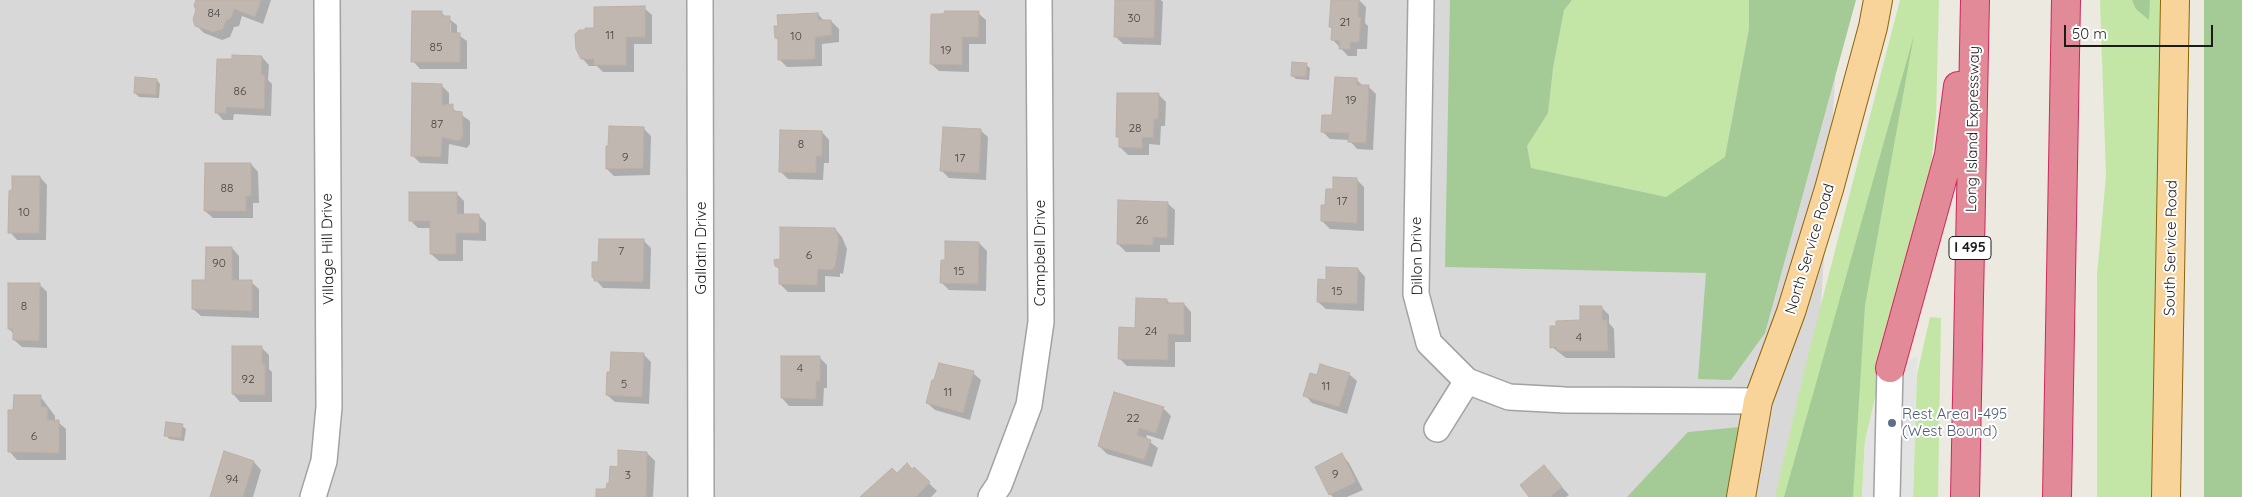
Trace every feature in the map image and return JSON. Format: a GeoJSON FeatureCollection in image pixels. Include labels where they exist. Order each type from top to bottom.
{"type":"FeatureCollection","features":[{"type":"Feature","properties":{"kind":"highway"},"geometry":{"type":"LineString","coordinates":[[1890,368],[1949,155],[1970,0]]}},
{"type":"Feature","properties":{"kind":"highway","name":"Long Island Expressway"},"geometry":{"type":"LineString","coordinates":[[1965,497],[1975,0]]}},
{"type":"Feature","properties":{"kind":"highway"},"geometry":{"type":"LineString","coordinates":[[2057,497],[2066,0]]}},
{"type":"Feature","properties":{"kind":"main road","name":"North Service Road"},"geometry":{"type":"LineString","coordinates":[[1741,497],[1758,402],[1791,312],[1829,188],[1873,27],[1878,0]]}},
{"type":"Feature","properties":{"kind":"main road","name":"South Service Road"},"geometry":{"type":"LineString","coordinates":[[2166,497],[2175,0]]}},
{"type":"Feature","properties":{"kind":"street","name":"Village Hill Drive"},"geometry":{"type":"LineString","coordinates":[[313,497],[324,461],[329,407],[327,0]]}},
{"type":"Feature","properties":{"kind":"street","name":"Gallatin Drive"},"geometry":{"type":"LineString","coordinates":[[700,0],[701,497]]}},
{"type":"Feature","properties":{"kind":"street","name":"Campbell Drive"},"geometry":{"type":"LineString","coordinates":[[991,497],[999,485],[1029,405],[1041,322],[1039,0]]}},
{"type":"Feature","properties":{"kind":"street","name":"Dillon Drive"},"geometry":{"type":"LineString","coordinates":[[1421,0],[1416,294],[1429,343],[1467,381],[1509,397],[1565,400],[1758,402]]}},
{"type":"Feature","properties":{"kind":"street"},"geometry":{"type":"LineString","coordinates":[[1887,497],[1890,368]]}},
{"type":"Feature","properties":{"kind":"street"},"geometry":{"type":"LineString","coordinates":[[1437,429],[1467,381]]}},
{"type":"Feature","properties":{"kind":"shaded area"},"geometry":{"type":"Polygon","coordinates":[[[0,0],[1840,0],[1809,497],[0,497],[0,0]]]}},
{"type":"Feature","properties":{"kind":"shaded area","name":"Rest Area I-495 (West Bound)"},"geometry":{"type":"Polygon","coordinates":[[[1917,357],[1913,497],[1862,497],[1865,441],[1884,366],[1917,357]]]}},
{"type":"Feature","properties":{"kind":"green space"},"geometry":{"type":"Polygon","coordinates":[[[1450,0],[1572,0],[1564,10],[1553,68],[1548,113],[1527,146],[1531,168],[1666,197],[1725,157],[1749,29],[1749,0],[1856,0],[1765,333],[1731,380],[1698,379],[1706,273],[1445,267],[1450,0]]]}},
{"type":"Feature","properties":{"kind":"green space"},"geometry":{"type":"Polygon","coordinates":[[[1572,0],[1749,0],[1749,29],[1725,157],[1667,197],[1531,168],[1527,146],[1548,113],[1553,68],[1564,10],[1572,0]]]}},
{"type":"Feature","properties":{"kind":"green space"},"geometry":{"type":"Polygon","coordinates":[[[1900,0],[1939,0],[1936,116],[1927,205],[1865,441],[1862,497],[1775,497],[1809,351],[1900,0]]]}},
{"type":"Feature","properties":{"kind":"green space"},"geometry":{"type":"Polygon","coordinates":[[[2100,0],[2162,0],[2154,497],[2097,497],[2097,275],[2106,176],[2100,0]]]}},
{"type":"Feature","properties":{"kind":"green space"},"geometry":{"type":"Polygon","coordinates":[[[2132,0],[2150,0],[2149,20],[2136,9],[2132,0]]]}},
{"type":"Feature","properties":{"kind":"green space"},"geometry":{"type":"Polygon","coordinates":[[[2204,0],[2242,0],[2242,497],[2204,497],[2204,0]]]}},
{"type":"Feature","properties":{"kind":"green space"},"geometry":{"type":"Polygon","coordinates":[[[1914,35],[1865,305],[1853,497],[1784,497],[1914,35]]]}},
{"type":"Feature","properties":{"kind":"green space"},"geometry":{"type":"Polygon","coordinates":[[[1930,317],[1941,318],[1938,497],[1913,497],[1917,375],[1930,317]]]}},
{"type":"Feature","properties":{"kind":"green space"},"geometry":{"type":"Polygon","coordinates":[[[1740,427],[1728,497],[1627,497],[1688,432],[1740,427]]]}},
{"type":"Feature","properties":{"kind":"building"},"geometry":{"type":"Polygon","coordinates":[[[196,0],[261,0],[255,17],[234,9],[231,18],[226,20],[223,29],[213,32],[195,26],[193,19],[196,10],[194,5],[196,0]]]}},
{"type":"Feature","properties":{"kind":"building"},"geometry":{"type":"Polygon","coordinates":[[[1115,0],[1155,0],[1154,38],[1114,37],[1115,0]]]}},
{"type":"Feature","properties":{"kind":"building"},"geometry":{"type":"Polygon","coordinates":[[[1331,0],[1359,0],[1358,17],[1361,17],[1359,42],[1350,42],[1350,49],[1339,49],[1340,41],[1331,40],[1332,27],[1329,27],[1331,0]]]}},
{"type":"Feature","properties":{"kind":"building"},"geometry":{"type":"Polygon","coordinates":[[[645,6],[645,37],[626,37],[626,65],[594,65],[594,59],[581,59],[576,49],[575,34],[579,30],[585,30],[585,28],[594,28],[594,7],[645,6]]]}},
{"type":"Feature","properties":{"kind":"building"},"geometry":{"type":"Polygon","coordinates":[[[412,11],[442,11],[442,16],[450,16],[450,32],[460,33],[460,62],[411,62],[412,11]]]}},
{"type":"Feature","properties":{"kind":"building"},"geometry":{"type":"Polygon","coordinates":[[[945,11],[979,11],[978,37],[962,37],[962,65],[930,64],[931,14],[943,14],[945,11]]]}},
{"type":"Feature","properties":{"kind":"building"},"geometry":{"type":"Polygon","coordinates":[[[818,13],[818,20],[831,20],[832,35],[815,37],[815,59],[778,60],[778,38],[775,38],[774,26],[778,26],[777,15],[818,13]]]}},
{"type":"Feature","properties":{"kind":"building"},"geometry":{"type":"Polygon","coordinates":[[[232,55],[262,56],[261,75],[265,75],[264,109],[226,107],[226,113],[215,113],[217,59],[232,59],[232,55]]]}},
{"type":"Feature","properties":{"kind":"building"},"geometry":{"type":"Polygon","coordinates":[[[1292,62],[1307,63],[1306,77],[1291,76],[1292,62]]]}},
{"type":"Feature","properties":{"kind":"building"},"geometry":{"type":"Polygon","coordinates":[[[135,77],[157,79],[156,95],[134,93],[135,77]]]}},
{"type":"Feature","properties":{"kind":"building"},"geometry":{"type":"Polygon","coordinates":[[[1335,77],[1357,78],[1357,85],[1369,85],[1366,143],[1348,142],[1349,133],[1321,132],[1322,115],[1332,115],[1335,77]]]}},
{"type":"Feature","properties":{"kind":"building"},"geometry":{"type":"Polygon","coordinates":[[[412,83],[442,84],[442,105],[453,104],[453,111],[462,112],[463,136],[459,141],[442,137],[441,157],[411,156],[412,83]]]}},
{"type":"Feature","properties":{"kind":"building"},"geometry":{"type":"Polygon","coordinates":[[[1117,93],[1159,93],[1158,119],[1154,119],[1153,138],[1142,137],[1142,148],[1119,147],[1119,137],[1116,137],[1117,93]]]}},
{"type":"Feature","properties":{"kind":"building"},"geometry":{"type":"Polygon","coordinates":[[[609,126],[644,127],[643,168],[606,169],[606,146],[608,146],[609,126]]]}},
{"type":"Feature","properties":{"kind":"building"},"geometry":{"type":"Polygon","coordinates":[[[943,127],[981,129],[979,173],[940,171],[943,127]]]}},
{"type":"Feature","properties":{"kind":"building"},"geometry":{"type":"Polygon","coordinates":[[[780,130],[822,131],[822,156],[816,156],[816,173],[779,172],[780,130]]]}},
{"type":"Feature","properties":{"kind":"building"},"geometry":{"type":"Polygon","coordinates":[[[205,163],[251,163],[251,196],[246,196],[246,211],[204,211],[205,163]]]}},
{"type":"Feature","properties":{"kind":"building"},"geometry":{"type":"Polygon","coordinates":[[[12,176],[40,176],[39,233],[8,233],[9,191],[12,190],[12,176]]]}},
{"type":"Feature","properties":{"kind":"building"},"geometry":{"type":"Polygon","coordinates":[[[1333,177],[1357,178],[1357,223],[1321,221],[1321,205],[1325,205],[1326,189],[1333,189],[1333,177]]]}},
{"type":"Feature","properties":{"kind":"building"},"geometry":{"type":"Polygon","coordinates":[[[409,192],[457,192],[457,214],[479,214],[479,233],[456,233],[456,254],[430,254],[430,221],[409,221],[409,192]]]}},
{"type":"Feature","properties":{"kind":"building"},"geometry":{"type":"Polygon","coordinates":[[[1118,200],[1168,202],[1167,238],[1153,237],[1153,245],[1117,244],[1118,200]]]}},
{"type":"Feature","properties":{"kind":"building"},"geometry":{"type":"Polygon","coordinates":[[[780,227],[835,228],[839,240],[835,267],[833,267],[833,270],[818,269],[817,285],[779,284],[779,268],[775,266],[774,260],[780,259],[780,227]]]}},
{"type":"Feature","properties":{"kind":"building"},"geometry":{"type":"Polygon","coordinates":[[[599,239],[644,239],[643,282],[594,281],[592,277],[592,262],[598,262],[599,239]]]}},
{"type":"Feature","properties":{"kind":"building"},"geometry":{"type":"Polygon","coordinates":[[[945,241],[979,242],[978,284],[940,283],[941,260],[945,260],[945,241]]]}},
{"type":"Feature","properties":{"kind":"building"},"geometry":{"type":"Polygon","coordinates":[[[206,247],[232,247],[232,280],[252,280],[252,311],[192,309],[192,280],[205,280],[206,247]]]}},
{"type":"Feature","properties":{"kind":"building"},"geometry":{"type":"Polygon","coordinates":[[[1326,267],[1358,268],[1357,304],[1317,302],[1318,279],[1326,280],[1326,267]]]}},
{"type":"Feature","properties":{"kind":"building"},"geometry":{"type":"Polygon","coordinates":[[[8,283],[40,283],[39,341],[13,340],[13,329],[8,329],[8,283]]]}},
{"type":"Feature","properties":{"kind":"building"},"geometry":{"type":"Polygon","coordinates":[[[1136,298],[1167,299],[1167,303],[1184,303],[1184,335],[1168,334],[1168,360],[1118,359],[1119,327],[1135,328],[1136,298]]]}},
{"type":"Feature","properties":{"kind":"building"},"geometry":{"type":"Polygon","coordinates":[[[1580,306],[1602,306],[1602,320],[1607,320],[1608,351],[1557,351],[1557,347],[1550,348],[1550,326],[1556,326],[1556,321],[1580,320],[1580,306]]]}},
{"type":"Feature","properties":{"kind":"building"},"geometry":{"type":"Polygon","coordinates":[[[232,346],[262,346],[262,363],[265,364],[265,395],[232,394],[232,346]]]}},
{"type":"Feature","properties":{"kind":"building"},"geometry":{"type":"Polygon","coordinates":[[[611,352],[644,353],[642,397],[606,395],[607,372],[610,372],[611,352]]]}},
{"type":"Feature","properties":{"kind":"building"},"geometry":{"type":"Polygon","coordinates":[[[781,356],[820,356],[820,381],[816,381],[816,399],[781,398],[781,356]]]}},
{"type":"Feature","properties":{"kind":"building"},"geometry":{"type":"Polygon","coordinates":[[[939,363],[974,371],[963,413],[926,403],[939,363]]]}},
{"type":"Feature","properties":{"kind":"building"},"geometry":{"type":"Polygon","coordinates":[[[1320,364],[1350,373],[1339,407],[1303,396],[1310,373],[1317,375],[1320,364]]]}},
{"type":"Feature","properties":{"kind":"building"},"geometry":{"type":"Polygon","coordinates":[[[1114,392],[1164,407],[1156,433],[1139,428],[1137,435],[1151,440],[1144,460],[1098,446],[1114,392]]]}},
{"type":"Feature","properties":{"kind":"building"},"geometry":{"type":"Polygon","coordinates":[[[14,395],[41,395],[41,407],[48,407],[47,420],[59,420],[59,453],[8,452],[8,410],[13,410],[14,395]]]}},
{"type":"Feature","properties":{"kind":"building"},"geometry":{"type":"Polygon","coordinates":[[[166,422],[183,424],[181,438],[164,436],[166,422]]]}},
{"type":"Feature","properties":{"kind":"building"},"geometry":{"type":"Polygon","coordinates":[[[618,450],[647,452],[646,497],[596,497],[596,489],[606,489],[607,483],[609,483],[610,466],[618,467],[618,450]]]}},
{"type":"Feature","properties":{"kind":"building"},"geometry":{"type":"Polygon","coordinates":[[[224,451],[254,461],[243,497],[210,497],[224,451]]]}},
{"type":"Feature","properties":{"kind":"building"},"geometry":{"type":"Polygon","coordinates":[[[1342,453],[1356,482],[1329,495],[1315,467],[1342,453]]]}},
{"type":"Feature","properties":{"kind":"building"},"geometry":{"type":"Polygon","coordinates":[[[907,463],[930,482],[916,497],[860,497],[892,468],[897,473],[907,463]]]}},
{"type":"Feature","properties":{"kind":"building"},"geometry":{"type":"Polygon","coordinates":[[[1544,465],[1562,487],[1550,497],[1529,497],[1520,485],[1544,465]]]}},
{"type":"Feature","properties":{"kind":"place","name":"Rest Area I-495 (West Bound)"},"geometry":{"type":"Point","coordinates":[1892,423]}}]}
